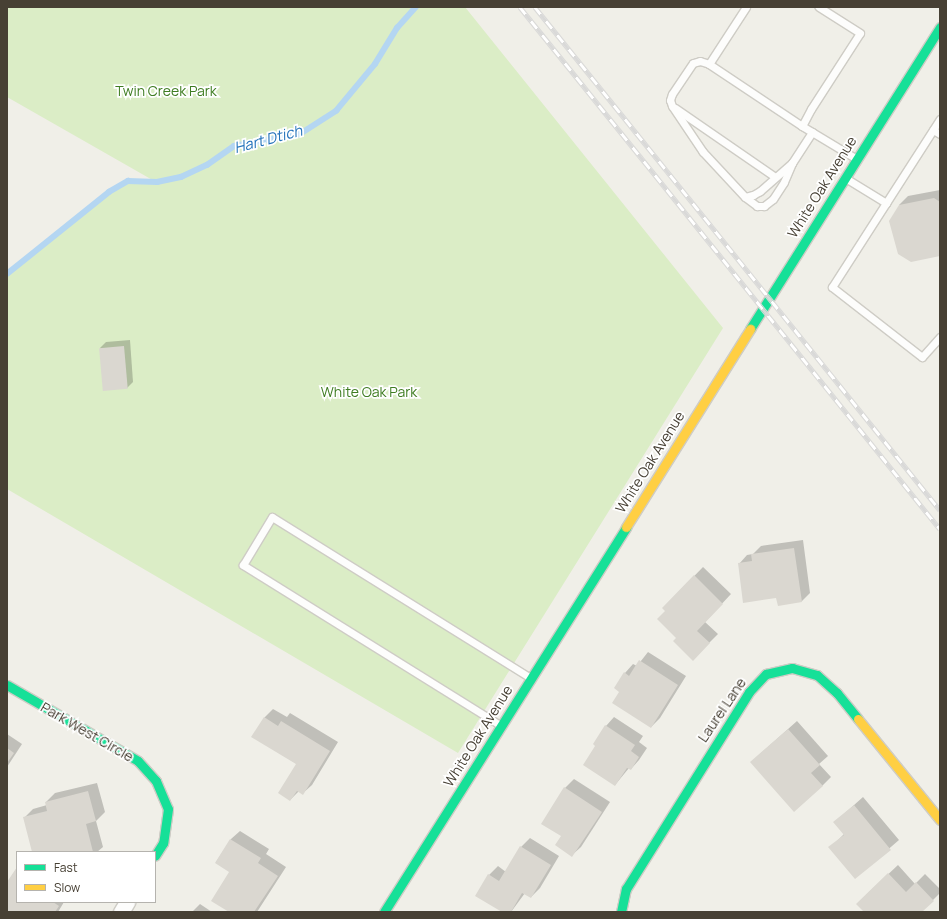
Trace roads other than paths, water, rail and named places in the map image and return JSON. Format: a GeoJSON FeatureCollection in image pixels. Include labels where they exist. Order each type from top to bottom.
{"type":"FeatureCollection","features":[{"type":"Feature","properties":{"kind":"street","name":"White Oak Avenue"},"geometry":{"type":"LineString","coordinates":[[384,912],[940,27]]}},
{"type":"Feature","properties":{"kind":"street","name":"Laurel Lane"},"geometry":{"type":"LineString","coordinates":[[621,912],[626,889],[748,692],[766,674],[792,668],[817,675],[837,693],[940,820]]}},
{"type":"Feature","properties":{"kind":"street","name":"Park West Circle"},"geometry":{"type":"LineString","coordinates":[[7,685],[138,761],[156,781],[168,809],[163,843],[156,854]]}},
{"type":"Feature","properties":{"kind":"street"},"geometry":{"type":"LineString","coordinates":[[121,912],[126,903]]}},
{"type":"Feature","properties":{"kind":"lane"},"geometry":{"type":"LineString","coordinates":[[709,64],[746,7]]}},
{"type":"Feature","properties":{"kind":"lane"},"geometry":{"type":"LineString","coordinates":[[802,126],[811,109],[860,33],[820,7]]}},
{"type":"Feature","properties":{"kind":"lane"},"geometry":{"type":"LineString","coordinates":[[812,132],[792,163],[784,182],[774,199],[764,206],[757,206],[745,196],[703,152],[672,106],[672,94],[693,62],[700,60],[709,64],[802,126],[812,132],[856,159]]}},
{"type":"Feature","properties":{"kind":"lane"},"geometry":{"type":"LineString","coordinates":[[672,106],[775,177]]}},
{"type":"Feature","properties":{"kind":"lane"},"geometry":{"type":"LineString","coordinates":[[940,119],[832,287],[922,357],[940,337]]}},
{"type":"Feature","properties":{"kind":"lane"},"geometry":{"type":"LineString","coordinates":[[933,130],[940,134]]}},
{"type":"Feature","properties":{"kind":"lane"},"geometry":{"type":"LineString","coordinates":[[745,196],[753,196],[792,163]]}},
{"type":"Feature","properties":{"kind":"lane"},"geometry":{"type":"LineString","coordinates":[[845,178],[886,203]]}},
{"type":"Feature","properties":{"kind":"lane"},"geometry":{"type":"LineString","coordinates":[[501,726],[243,565],[272,517],[531,678]]}},
{"type":"Feature","properties":{"kind":"waterway","name":"Hart Dtich"},"geometry":{"type":"LineString","coordinates":[[7,274],[109,192],[128,181],[157,182],[181,177],[207,165],[234,146],[300,134],[336,111],[375,64],[397,28],[416,7]]}},
{"type":"Feature","properties":{"kind":"railway"},"geometry":{"type":"LineString","coordinates":[[520,7],[940,529]]}},
{"type":"Feature","properties":{"kind":"railway"},"geometry":{"type":"LineString","coordinates":[[535,7],[940,510]]}},
{"type":"Feature","properties":{"kind":"park label","name":"Twin Creek Park"},"geometry":{"type":"Point","coordinates":[166,91]}},
{"type":"Feature","properties":{"kind":"park label","name":"White Oak Park"},"geometry":{"type":"Point","coordinates":[369,392]}}]}
